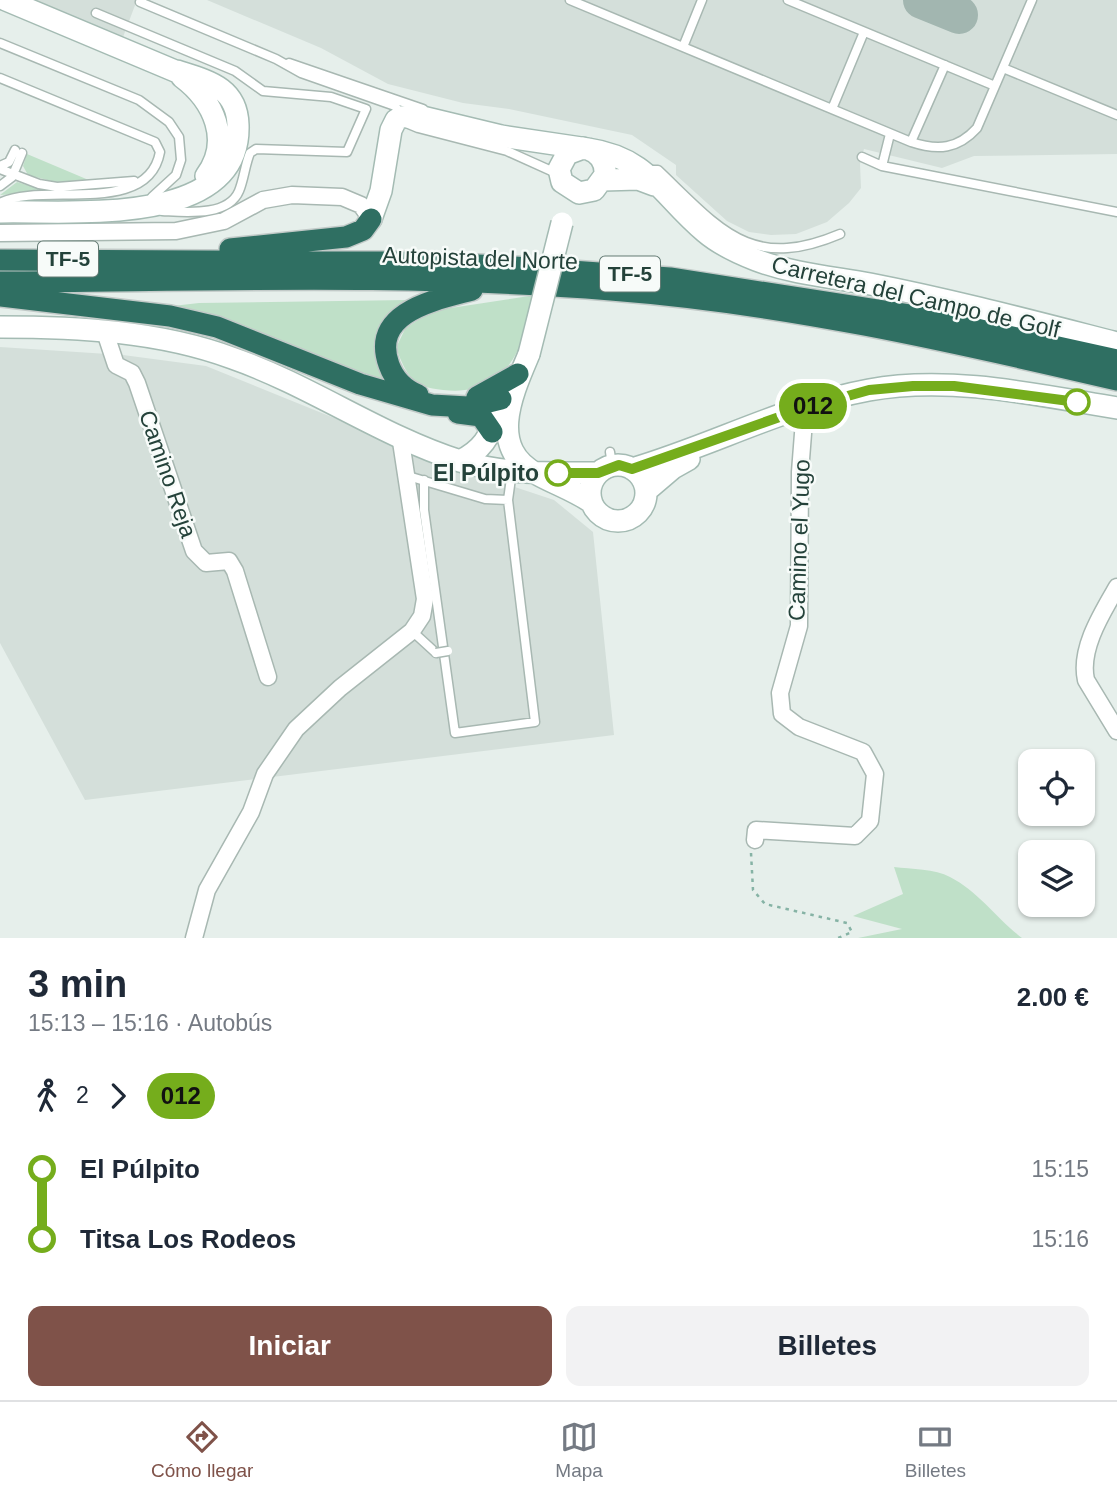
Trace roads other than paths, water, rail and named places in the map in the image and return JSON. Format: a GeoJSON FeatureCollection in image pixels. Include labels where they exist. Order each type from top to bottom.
{"type":"FeatureCollection","features":[{"type":"Feature","properties":{"kind":"highway"},"geometry":{"type":"LineString","coordinates":[[136,259],[175,251],[334,239],[363,230],[371,219]]}},
{"type":"Feature","properties":{"kind":"highway","name":"Autopista del Norte"},"geometry":{"type":"LineString","coordinates":[[0,260],[136,259],[489,265],[670,278],[922,317],[1117,360]]}},
{"type":"Feature","properties":{"kind":"highway","name":"Autopista del Norte"},"geometry":{"type":"LineString","coordinates":[[0,282],[379,280],[610,289],[825,317],[929,337],[1117,380]]}},
{"type":"Feature","properties":{"kind":"highway"},"geometry":{"type":"LineString","coordinates":[[496,284],[420,304],[397,319],[387,337],[385,355],[392,374],[407,390],[426,397],[475,398],[517,376]]}},
{"type":"Feature","properties":{"kind":"highway"},"geometry":{"type":"LineString","coordinates":[[0,296],[170,316],[217,327],[360,384],[432,405],[468,407],[517,376]]}},
{"type":"Feature","properties":{"kind":"highway"},"geometry":{"type":"LineString","coordinates":[[360,384],[373,394],[408,406],[481,416],[492,432]]}},
{"type":"Feature","properties":{"kind":"main road"},"geometry":{"type":"LineString","coordinates":[[0,212],[158,207],[194,193],[199,187],[215,161],[218,130],[206,99],[174,70],[6,0]]}},
{"type":"Feature","properties":{"kind":"main road","name":"Carretera del Campo de Golf"},"geometry":{"type":"LineString","coordinates":[[401,117],[418,116],[501,136],[614,153],[649,178],[705,233],[756,260],[790,271],[870,284],[1117,343]]}},
{"type":"Feature","properties":{"kind":"main road"},"geometry":{"type":"LineString","coordinates":[[371,219],[383,184],[391,130],[396,120],[401,117]]}},
{"type":"Feature","properties":{"kind":"main road"},"geometry":{"type":"LineString","coordinates":[[603,180],[605,169],[602,159],[586,148],[570,151],[564,157],[559,169],[568,187],[562,223],[517,376],[506,428],[509,448],[517,460],[537,474],[591,502],[602,516],[618,521],[626,520],[641,509],[646,491],[644,482],[613,465]]}},
{"type":"Feature","properties":{"kind":"main road"},"geometry":{"type":"LineString","coordinates":[[568,187],[589,192],[603,180],[649,178]]}},
{"type":"Feature","properties":{"kind":"main road"},"geometry":{"type":"LineString","coordinates":[[0,327],[105,332],[167,340],[232,358],[460,461],[505,471],[537,474],[613,465],[718,441],[805,408],[869,390],[913,386],[966,388],[1117,408]]}},
{"type":"Feature","properties":{"kind":"main road"},"geometry":{"type":"LineString","coordinates":[[460,461],[482,447],[492,432],[517,376]]}},
{"type":"Feature","properties":{"kind":"main road"},"geometry":{"type":"LineString","coordinates":[[492,432],[505,471]]}},
{"type":"Feature","properties":{"kind":"main road"},"geometry":{"type":"LineString","coordinates":[[646,491],[673,468],[718,441]]}},
{"type":"Feature","properties":{"kind":"main road"},"geometry":{"type":"LineString","coordinates":[[591,502],[590,486],[613,465]]}},
{"type":"Feature","properties":{"kind":"street"},"geometry":{"type":"LineString","coordinates":[[0,233],[176,231],[224,221],[273,197],[342,197],[366,194],[383,184]]}},
{"type":"Feature","properties":{"kind":"street"},"geometry":{"type":"LineString","coordinates":[[342,197],[361,205],[371,219]]}},
{"type":"Feature","properties":{"kind":"street","name":"Camino Reja"},"geometry":{"type":"LineString","coordinates":[[105,332],[116,365],[132,373],[137,383],[194,551],[206,563],[229,561],[235,571],[268,677]]}},
{"type":"Feature","properties":{"kind":"street","name":"Camino el Yugo"},"geometry":{"type":"LineString","coordinates":[[755,840],[756,830],[855,836],[870,821],[875,774],[863,752],[799,727],[782,713],[780,693],[799,626],[800,472],[805,408]]}},
{"type":"Feature","properties":{"kind":"street"},"geometry":{"type":"LineString","coordinates":[[194,938],[207,890],[251,812],[265,774],[296,729],[340,688],[412,631],[422,616],[425,599],[413,477],[400,435]]}},
{"type":"Feature","properties":{"kind":"street"},"geometry":{"type":"LineString","coordinates":[[413,477],[426,447]]}},
{"type":"Feature","properties":{"kind":"street"},"geometry":{"type":"LineString","coordinates":[[1117,587],[1090,640],[1084,671],[1086,680],[1117,731]]}},
{"type":"Feature","properties":{"kind":"lane"},"geometry":{"type":"LineString","coordinates":[[683,47],[702,0]]}},
{"type":"Feature","properties":{"kind":"lane"},"geometry":{"type":"LineString","coordinates":[[789,0],[995,86]]}},
{"type":"Feature","properties":{"kind":"lane"},"geometry":{"type":"LineString","coordinates":[[576,1],[890,134],[940,149],[967,139],[977,128],[1031,0]]}},
{"type":"Feature","properties":{"kind":"lane"},"geometry":{"type":"LineString","coordinates":[[139,2],[334,86],[395,106],[401,117],[418,128],[507,151],[551,169],[568,187]]}},
{"type":"Feature","properties":{"kind":"lane"},"geometry":{"type":"LineString","coordinates":[[96,13],[235,71],[270,94],[331,97],[363,105],[366,109],[347,152],[256,149],[248,157],[238,194],[222,207],[172,212],[131,209]]}},
{"type":"Feature","properties":{"kind":"lane"},"geometry":{"type":"LineString","coordinates":[[832,109],[864,32]]}},
{"type":"Feature","properties":{"kind":"lane"},"geometry":{"type":"LineString","coordinates":[[0,43],[139,100],[160,114],[175,130],[181,145],[181,160],[169,184],[159,193],[137,203],[91,209]]}},
{"type":"Feature","properties":{"kind":"lane"},"geometry":{"type":"LineString","coordinates":[[276,59],[416,106],[446,123]]}},
{"type":"Feature","properties":{"kind":"lane"},"geometry":{"type":"LineString","coordinates":[[911,142],[945,65]]}},
{"type":"Feature","properties":{"kind":"lane"},"geometry":{"type":"LineString","coordinates":[[1003,68],[1117,116]]}},
{"type":"Feature","properties":{"kind":"lane"},"geometry":{"type":"LineString","coordinates":[[0,78],[155,142],[160,152],[155,169],[146,178],[112,191],[17,197],[0,203]]}},
{"type":"Feature","properties":{"kind":"lane"},"geometry":{"type":"LineString","coordinates":[[331,97],[334,86]]}},
{"type":"Feature","properties":{"kind":"lane"},"geometry":{"type":"LineString","coordinates":[[882,166],[890,134]]}},
{"type":"Feature","properties":{"kind":"lane"},"geometry":{"type":"LineString","coordinates":[[0,168],[19,152],[14,174],[0,186]]}},
{"type":"Feature","properties":{"kind":"lane"},"geometry":{"type":"LineString","coordinates":[[862,157],[882,166],[1117,212]]}},
{"type":"Feature","properties":{"kind":"lane"},"geometry":{"type":"LineString","coordinates":[[0,168],[57,187],[136,181]]}},
{"type":"Feature","properties":{"kind":"lane"},"geometry":{"type":"LineString","coordinates":[[649,178],[658,170],[715,224],[764,249],[808,247],[840,234]]}},
{"type":"Feature","properties":{"kind":"lane"},"geometry":{"type":"LineString","coordinates":[[413,477],[424,510],[455,733],[535,722],[505,471]]}},
{"type":"Feature","properties":{"kind":"lane"},"geometry":{"type":"LineString","coordinates":[[413,477],[485,499],[508,500]]}},
{"type":"Feature","properties":{"kind":"lane"},"geometry":{"type":"LineString","coordinates":[[412,631],[436,653],[448,652]]}},
{"type":"Feature","properties":{"kind":"place","name":"El Púlpito"},"geometry":{"type":"Point","coordinates":[558,473]}}]}
